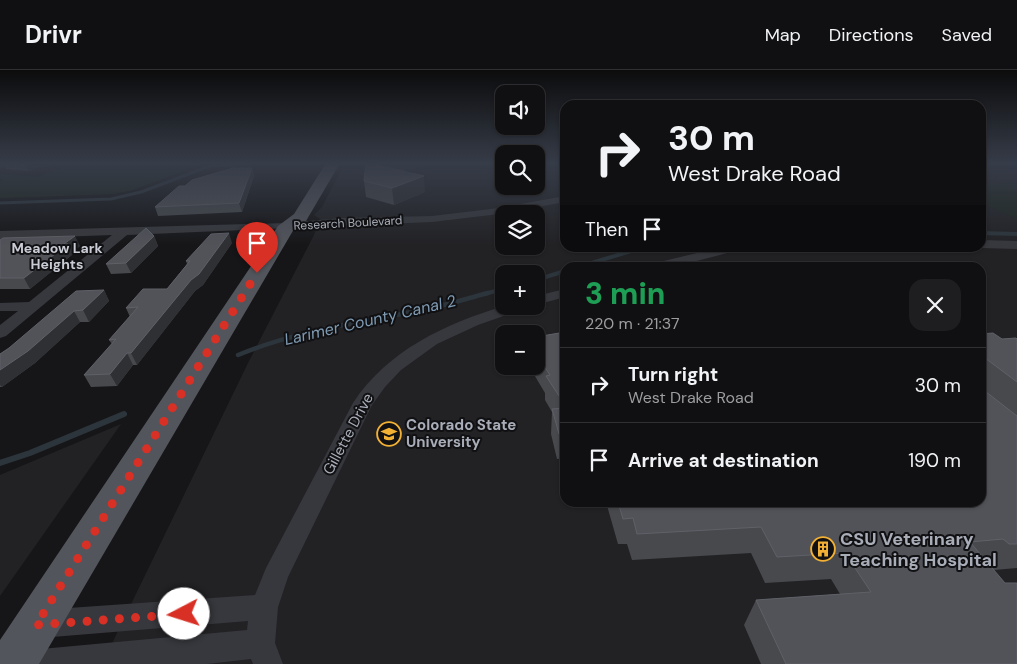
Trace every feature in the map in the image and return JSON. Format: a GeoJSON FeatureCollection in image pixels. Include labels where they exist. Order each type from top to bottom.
{"type":"FeatureCollection","features":[{"type":"Feature","properties":{"kind":"main road"},"geometry":{"type":"LineString","coordinates":[[12,664],[287,226],[300,217],[310,191]]}},
{"type":"Feature","properties":{"kind":"street","name":"Research Boulevard"},"geometry":{"type":"LineString","coordinates":[[287,226],[314,222],[470,216],[560,199]]}},
{"type":"Feature","properties":{"kind":"street"},"geometry":{"type":"LineString","coordinates":[[545,209],[560,205]]}},
{"type":"Feature","properties":{"kind":"street","name":"Research Boulevard"},"geometry":{"type":"LineString","coordinates":[[287,226],[314,228],[403,226],[495,218]]}},
{"type":"Feature","properties":{"kind":"street"},"geometry":{"type":"LineString","coordinates":[[0,235],[287,226]]}},
{"type":"Feature","properties":{"kind":"street"},"geometry":{"type":"LineString","coordinates":[[0,333],[122,232]]}},
{"type":"Feature","properties":{"kind":"street"},"geometry":{"type":"LineString","coordinates":[[986,244],[1017,245]]}},
{"type":"Feature","properties":{"kind":"street"},"geometry":{"type":"LineString","coordinates":[[676,262],[716,252]]}},
{"type":"Feature","properties":{"kind":"street"},"geometry":{"type":"LineString","coordinates":[[545,299],[560,294]]}},
{"type":"Feature","properties":{"kind":"street"},"geometry":{"type":"LineString","coordinates":[[0,307],[33,306]]}},
{"type":"Feature","properties":{"kind":"street","name":"Gillette Drive"},"geometry":{"type":"LineString","coordinates":[[41,664],[234,647],[264,653],[264,607],[275,576],[363,404],[377,382],[402,359],[430,340],[468,322],[495,314]]}},
{"type":"Feature","properties":{"kind":"street"},"geometry":{"type":"LineString","coordinates":[[36,625],[264,607]]}},
{"type":"Feature","properties":{"kind":"shaded area"},"geometry":{"type":"Polygon","coordinates":[[[0,191],[130,191],[114,194],[0,198],[0,191]]]}},
{"type":"Feature","properties":{"kind":"shaded area","name":"Colorado State University"},"geometry":{"type":"Polygon","coordinates":[[[331,191],[495,191],[495,195],[545,195],[545,191],[560,191],[560,252],[986,252],[986,191],[1017,191],[1017,664],[102,664],[248,363],[314,235],[320,219],[314,215],[322,207],[331,191]]]}},
{"type":"Feature","properties":{"kind":"shaded area"},"geometry":{"type":"Polygon","coordinates":[[[986,191],[1017,191],[1017,219],[986,205],[986,191]]]}},
{"type":"Feature","properties":{"kind":"shaded area"},"geometry":{"type":"Polygon","coordinates":[[[121,424],[0,596],[0,475],[121,424]]]}},
{"type":"Feature","properties":{"kind":"building"},"geometry":{"type":"Polygon","coordinates":[[[174,191],[244,191],[239,203],[155,207],[174,191]]]}},
{"type":"Feature","properties":{"kind":"building"},"geometry":{"type":"Polygon","coordinates":[[[146,228],[154,236],[126,263],[106,264],[146,228]]]}},
{"type":"Feature","properties":{"kind":"building"},"geometry":{"type":"Polygon","coordinates":[[[229,233],[199,274],[191,280],[131,353],[127,353],[110,374],[84,375],[116,339],[109,340],[138,307],[126,308],[143,289],[167,289],[190,261],[186,261],[211,234],[229,233]]]}},
{"type":"Feature","properties":{"kind":"building"},"geometry":{"type":"Polygon","coordinates":[[[75,236],[64,244],[68,244],[24,278],[0,278],[0,240],[3,238],[75,236]]]}},
{"type":"Feature","properties":{"kind":"building"},"geometry":{"type":"Polygon","coordinates":[[[104,290],[83,310],[74,311],[28,351],[0,370],[0,354],[76,291],[104,290]]]}},
{"type":"Feature","properties":{"kind":"building"},"geometry":{"type":"Polygon","coordinates":[[[560,333],[560,397],[546,376],[550,375],[545,368],[545,335],[560,333]]]}},
{"type":"Feature","properties":{"kind":"building"},"geometry":{"type":"Polygon","coordinates":[[[993,333],[1002,339],[1017,339],[1017,382],[986,359],[986,334],[993,333]]]}},
{"type":"Feature","properties":{"kind":"building","name":"CSU Veterinary Teaching Hospital"},"geometry":{"type":"Polygon","coordinates":[[[986,392],[1017,416],[1017,544],[1009,544],[1003,539],[970,542],[1005,583],[1017,583],[1017,664],[786,664],[756,600],[871,592],[845,553],[777,557],[761,527],[637,534],[633,518],[623,519],[619,507],[986,507],[986,392]]]}},
{"type":"Feature","properties":{"kind":"building"},"geometry":{"type":"Polygon","coordinates":[[[560,408],[560,434],[559,434],[552,409],[560,408]]]}},
{"type":"Feature","properties":{"kind":"waterway"},"geometry":{"type":"LineString","coordinates":[[0,203],[111,199],[144,191]]}},
{"type":"Feature","properties":{"kind":"waterway","name":"Larimer County Canal 2"},"geometry":{"type":"LineString","coordinates":[[986,233],[1017,234]]}},
{"type":"Feature","properties":{"kind":"waterway","name":"Larimer County Canal 2"},"geometry":{"type":"LineString","coordinates":[[595,262],[628,252]]}},
{"type":"Feature","properties":{"kind":"waterway","name":"Larimer County Canal 2"},"geometry":{"type":"LineString","coordinates":[[545,277],[560,273]]}},
{"type":"Feature","properties":{"kind":"waterway","name":"Larimer County Canal 2"},"geometry":{"type":"LineString","coordinates":[[488,293],[495,291]]}},
{"type":"Feature","properties":{"kind":"waterway","name":"Larimer County Canal 2"},"geometry":{"type":"LineString","coordinates":[[238,355],[304,334],[435,307],[488,293]]}},
{"type":"Feature","properties":{"kind":"waterway","name":"Larimer County Canal 2"},"geometry":{"type":"LineString","coordinates":[[484,294],[488,293]]}},
{"type":"Feature","properties":{"kind":"waterway","name":"Larimer County Canal 2"},"geometry":{"type":"LineString","coordinates":[[0,463],[30,453],[124,414]]}},
{"type":"Feature","properties":{"kind":"place","name":"Colorado State University"},"geometry":{"type":"Point","coordinates":[389,434]}},
{"type":"Feature","properties":{"kind":"place","name":"CSU Veterinary Teaching Hospital"},"geometry":{"type":"Point","coordinates":[823,549]}},
{"type":"Feature","properties":{"kind":"district","name":"Meadow Lark Heights"},"geometry":{"type":"Point","coordinates":[57,256]}},
{"type":"Feature","properties":{"kind":"route"},"geometry":{"type":"LineString","coordinates":[[184,614],[36,625],[257,273]]}}]}
